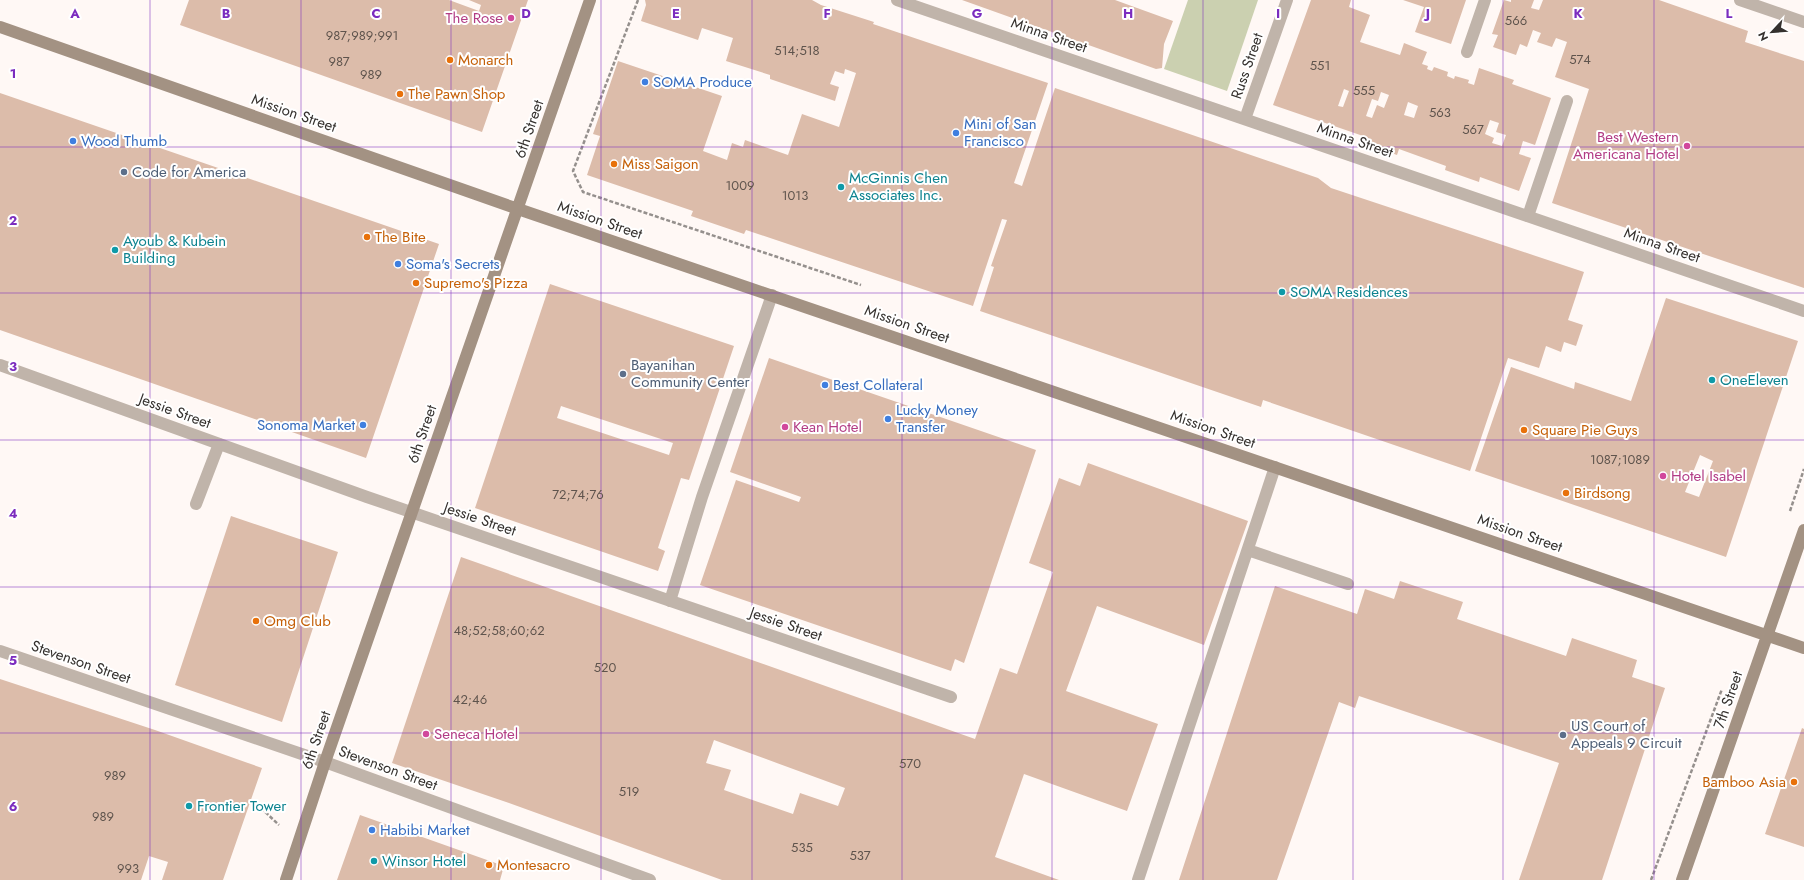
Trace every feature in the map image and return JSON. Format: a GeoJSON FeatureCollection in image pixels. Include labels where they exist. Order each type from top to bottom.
{"type":"FeatureCollection","features":[{"type":"Feature","properties":{"kind":"main road","name":"6th Street"},"geometry":{"type":"LineString","coordinates":[[286,880],[325,762],[590,0]]}},
{"type":"Feature","properties":{"kind":"main road","name":"Mission Street"},"geometry":{"type":"LineString","coordinates":[[0,27],[518,209],[1804,648]]}},
{"type":"Feature","properties":{"kind":"main road","name":"7th Street"},"geometry":{"type":"LineString","coordinates":[[1682,880],[1804,530]]}},
{"type":"Feature","properties":{"kind":"street","name":"Minna Street"},"geometry":{"type":"LineString","coordinates":[[897,0],[1804,311]]}},
{"type":"Feature","properties":{"kind":"street","name":"Russ Street"},"geometry":{"type":"LineString","coordinates":[[1245,120],[1287,0]]}},
{"type":"Feature","properties":{"kind":"street"},"geometry":{"type":"LineString","coordinates":[[1467,52],[1485,0]]}},
{"type":"Feature","properties":{"kind":"street"},"geometry":{"type":"LineString","coordinates":[[1740,0],[1804,22]]}},
{"type":"Feature","properties":{"kind":"street"},"geometry":{"type":"LineString","coordinates":[[1528,216],[1567,101]]}},
{"type":"Feature","properties":{"kind":"street"},"geometry":{"type":"LineString","coordinates":[[670,601],[702,497],[772,295]]}},
{"type":"Feature","properties":{"kind":"street","name":"Jessie Street"},"geometry":{"type":"LineString","coordinates":[[0,366],[412,512],[951,697]]}},
{"type":"Feature","properties":{"kind":"street"},"geometry":{"type":"LineString","coordinates":[[196,504],[219,444]]}},
{"type":"Feature","properties":{"kind":"street"},"geometry":{"type":"LineString","coordinates":[[1138,880],[1275,467]]}},
{"type":"Feature","properties":{"kind":"street"},"geometry":{"type":"LineString","coordinates":[[1248,550],[1348,584]]}},
{"type":"Feature","properties":{"kind":"street","name":"Stevenson Street"},"geometry":{"type":"LineString","coordinates":[[0,651],[325,762],[650,880]]}},
{"type":"Feature","properties":{"kind":"path"},"geometry":{"type":"LineString","coordinates":[[638,0],[573,171],[583,192],[861,284]]}},
{"type":"Feature","properties":{"kind":"path"},"geometry":{"type":"LineString","coordinates":[[1651,880],[1723,686]]}},
{"type":"Feature","properties":{"kind":"green space"},"geometry":{"type":"Polygon","coordinates":[[[1188,0],[1258,0],[1227,91],[1164,69],[1188,0]]]}},
{"type":"Feature","properties":{"kind":"building"},"geometry":{"type":"Polygon","coordinates":[[[189,0],[449,0],[479,11],[481,5],[469,0],[528,0],[482,132],[180,25],[189,0]]]}},
{"type":"Feature","properties":{"kind":"building","name":"SOMA Residences"},"geometry":{"type":"Polygon","coordinates":[[[645,0],[812,0],[821,5],[874,22],[873,24],[1048,83],[1014,183],[1022,186],[1055,88],[1318,178],[1331,188],[1584,272],[1568,320],[1583,325],[1576,346],[1564,342],[1561,352],[1546,346],[1539,368],[1508,358],[1470,471],[1263,400],[1261,407],[980,311],[994,267],[991,266],[1007,220],[1002,219],[973,306],[746,230],[744,234],[691,216],[693,211],[587,175],[600,136],[593,134],[618,61],[722,96],[703,151],[727,160],[732,143],[743,147],[745,140],[788,155],[802,114],[839,127],[856,73],[845,69],[844,74],[835,71],[830,84],[839,87],[835,101],[770,79],[770,75],[726,61],[733,38],[702,28],[698,40],[641,21],[646,5],[645,0]]]}},
{"type":"Feature","properties":{"kind":"building"},"geometry":{"type":"Polygon","coordinates":[[[962,0],[1115,0],[1173,21],[1164,44],[1162,68],[1156,69],[962,0]]]}},
{"type":"Feature","properties":{"kind":"building"},"geometry":{"type":"Polygon","coordinates":[[[1311,0],[1351,0],[1349,7],[1370,15],[1360,42],[1400,55],[1404,43],[1427,52],[1422,64],[1428,66],[1427,69],[1432,71],[1434,67],[1448,72],[1447,76],[1454,79],[1455,76],[1469,80],[1468,83],[1474,85],[1479,68],[1514,80],[1512,84],[1551,98],[1535,145],[1523,141],[1519,154],[1531,158],[1519,191],[1480,177],[1479,182],[1445,170],[1446,166],[1399,149],[1397,155],[1364,143],[1366,137],[1273,105],[1311,0]],[[1344,89],[1338,106],[1343,107],[1349,91],[1344,89]],[[1381,92],[1378,101],[1372,99],[1366,116],[1372,118],[1377,105],[1384,108],[1389,95],[1381,92]],[[1408,102],[1404,115],[1414,118],[1418,106],[1408,102]],[[1490,120],[1485,134],[1494,138],[1492,143],[1502,146],[1506,135],[1496,132],[1499,123],[1490,120]]]}},
{"type":"Feature","properties":{"kind":"building"},"geometry":{"type":"Polygon","coordinates":[[[1403,0],[1466,0],[1451,44],[1415,32],[1424,7],[1403,0]]]}},
{"type":"Feature","properties":{"kind":"building","name":"Best Western Americana Hotel"},"geometry":{"type":"Polygon","coordinates":[[[1504,0],[1511,2],[1511,0],[1534,0],[1531,8],[1539,10],[1543,0],[1659,0],[1748,31],[1745,42],[1804,61],[1804,288],[1552,203],[1589,89],[1555,77],[1567,42],[1556,38],[1552,47],[1537,42],[1541,33],[1533,30],[1527,47],[1520,44],[1516,55],[1493,47],[1498,35],[1492,34],[1504,0]]]}},
{"type":"Feature","properties":{"kind":"building"},"geometry":{"type":"Polygon","coordinates":[[[0,93],[439,244],[366,458],[0,330],[0,93]]]}},
{"type":"Feature","properties":{"kind":"building"},"geometry":{"type":"Polygon","coordinates":[[[550,284],[734,346],[689,480],[681,478],[658,548],[665,551],[658,571],[475,508],[550,284]],[[561,406],[557,418],[669,455],[673,443],[561,406]]]}},
{"type":"Feature","properties":{"kind":"building"},"geometry":{"type":"Polygon","coordinates":[[[1666,298],[1798,341],[1726,557],[1475,471],[1511,367],[1574,389],[1575,382],[1631,401],[1666,298]],[[1700,455],[1685,492],[1699,497],[1713,461],[1700,455]]]}},
{"type":"Feature","properties":{"kind":"building"},"geometry":{"type":"Polygon","coordinates":[[[769,358],[1036,450],[964,663],[955,659],[951,671],[700,585],[736,480],[799,502],[801,497],[730,472],[769,358]]]}},
{"type":"Feature","properties":{"kind":"building"},"geometry":{"type":"Polygon","coordinates":[[[1088,463],[1248,521],[1204,645],[1097,606],[1066,691],[1158,724],[1127,811],[1024,774],[995,857],[1059,880],[722,880],[509,803],[392,763],[461,557],[975,739],[1000,668],[1017,674],[1053,572],[1029,563],[1059,478],[1080,486],[1088,463]],[[714,740],[706,763],[731,770],[724,790],[793,814],[800,793],[838,806],[845,788],[714,740]]]}},
{"type":"Feature","properties":{"kind":"building"},"geometry":{"type":"Polygon","coordinates":[[[231,516],[338,552],[282,722],[175,685],[231,516]]]}},
{"type":"Feature","properties":{"kind":"building","name":"US Court of Appeals 9 Circuit"},"geometry":{"type":"Polygon","coordinates":[[[1400,581],[1463,602],[1457,619],[1566,656],[1572,638],[1637,660],[1632,677],[1665,688],[1602,880],[1519,880],[1559,763],[1359,696],[1355,708],[1339,702],[1277,880],[1179,880],[1275,586],[1357,614],[1365,589],[1394,599],[1400,581]]]}},
{"type":"Feature","properties":{"kind":"building"},"geometry":{"type":"Polygon","coordinates":[[[0,679],[155,730],[262,768],[223,880],[162,880],[168,862],[149,856],[141,880],[0,880],[0,679]]]}},
{"type":"Feature","properties":{"kind":"building","name":"Bamboo Asia"},"geometry":{"type":"Polygon","coordinates":[[[1802,728],[1804,729],[1804,847],[1765,834],[1802,728]]]}},
{"type":"Feature","properties":{"kind":"building"},"geometry":{"type":"Polygon","coordinates":[[[360,815],[504,866],[500,880],[337,880],[360,815]]]}},
{"type":"Feature","properties":{"kind":"place","name":"The Rose"},"geometry":{"type":"Point","coordinates":[511,18]}},
{"type":"Feature","properties":{"kind":"place","name":"Monarch"},"geometry":{"type":"Point","coordinates":[450,60]}},
{"type":"Feature","properties":{"kind":"place","name":"SOMA Produce"},"geometry":{"type":"Point","coordinates":[645,82]}},
{"type":"Feature","properties":{"kind":"place","name":"The Pawn Shop"},"geometry":{"type":"Point","coordinates":[400,94]}},
{"type":"Feature","properties":{"kind":"place","name":"Mini of San Francisco"},"geometry":{"type":"Point","coordinates":[956,133]}},
{"type":"Feature","properties":{"kind":"place","name":"Wood Thumb"},"geometry":{"type":"Point","coordinates":[73,141]}},
{"type":"Feature","properties":{"kind":"place","name":"Best Western Americana Hotel"},"geometry":{"type":"Point","coordinates":[1687,146]}},
{"type":"Feature","properties":{"kind":"place","name":"Miss Saigon"},"geometry":{"type":"Point","coordinates":[614,164]}},
{"type":"Feature","properties":{"kind":"place","name":"Code for America"},"geometry":{"type":"Point","coordinates":[124,172]}},
{"type":"Feature","properties":{"kind":"place","name":"McGinnis Chen Associates Inc."},"geometry":{"type":"Point","coordinates":[841,187]}},
{"type":"Feature","properties":{"kind":"place","name":"The Bite"},"geometry":{"type":"Point","coordinates":[367,237]}},
{"type":"Feature","properties":{"kind":"place","name":"Ayoub & Kubein Building"},"geometry":{"type":"Point","coordinates":[115,250]}},
{"type":"Feature","properties":{"kind":"place","name":"Soma's Secrets"},"geometry":{"type":"Point","coordinates":[398,264]}},
{"type":"Feature","properties":{"kind":"place","name":"Supremo's Pizza"},"geometry":{"type":"Point","coordinates":[416,283]}},
{"type":"Feature","properties":{"kind":"place","name":"SOMA Residences"},"geometry":{"type":"Point","coordinates":[1282,292]}},
{"type":"Feature","properties":{"kind":"place","name":"Bayanihan Community Center"},"geometry":{"type":"Point","coordinates":[623,374]}},
{"type":"Feature","properties":{"kind":"place","name":"OneEleven"},"geometry":{"type":"Point","coordinates":[1712,380]}},
{"type":"Feature","properties":{"kind":"place","name":"Best Collateral"},"geometry":{"type":"Point","coordinates":[825,385]}},
{"type":"Feature","properties":{"kind":"place","name":"Lucky Money Transfer"},"geometry":{"type":"Point","coordinates":[888,419]}},
{"type":"Feature","properties":{"kind":"place","name":"Sonoma Market"},"geometry":{"type":"Point","coordinates":[363,425]}},
{"type":"Feature","properties":{"kind":"place","name":"Kean Hotel"},"geometry":{"type":"Point","coordinates":[785,427]}},
{"type":"Feature","properties":{"kind":"place","name":"Square Pie Guys"},"geometry":{"type":"Point","coordinates":[1524,430]}},
{"type":"Feature","properties":{"kind":"place","name":"Hotel Isabel"},"geometry":{"type":"Point","coordinates":[1663,476]}},
{"type":"Feature","properties":{"kind":"place","name":"Birdsong"},"geometry":{"type":"Point","coordinates":[1566,493]}},
{"type":"Feature","properties":{"kind":"place","name":"Omg Club"},"geometry":{"type":"Point","coordinates":[256,621]}},
{"type":"Feature","properties":{"kind":"place","name":"Seneca Hotel"},"geometry":{"type":"Point","coordinates":[426,734]}},
{"type":"Feature","properties":{"kind":"place","name":"US Court of Appeals 9 Circuit"},"geometry":{"type":"Point","coordinates":[1563,735]}},
{"type":"Feature","properties":{"kind":"place","name":"Bamboo Asia"},"geometry":{"type":"Point","coordinates":[1794,782]}},
{"type":"Feature","properties":{"kind":"place","name":"Frontier Tower"},"geometry":{"type":"Point","coordinates":[189,806]}},
{"type":"Feature","properties":{"kind":"place","name":"Habibi Market"},"geometry":{"type":"Point","coordinates":[372,830]}},
{"type":"Feature","properties":{"kind":"place","name":"Winsor Hotel"},"geometry":{"type":"Point","coordinates":[374,861]}},
{"type":"Feature","properties":{"kind":"place","name":"Montesacro"},"geometry":{"type":"Point","coordinates":[489,865]}}]}
